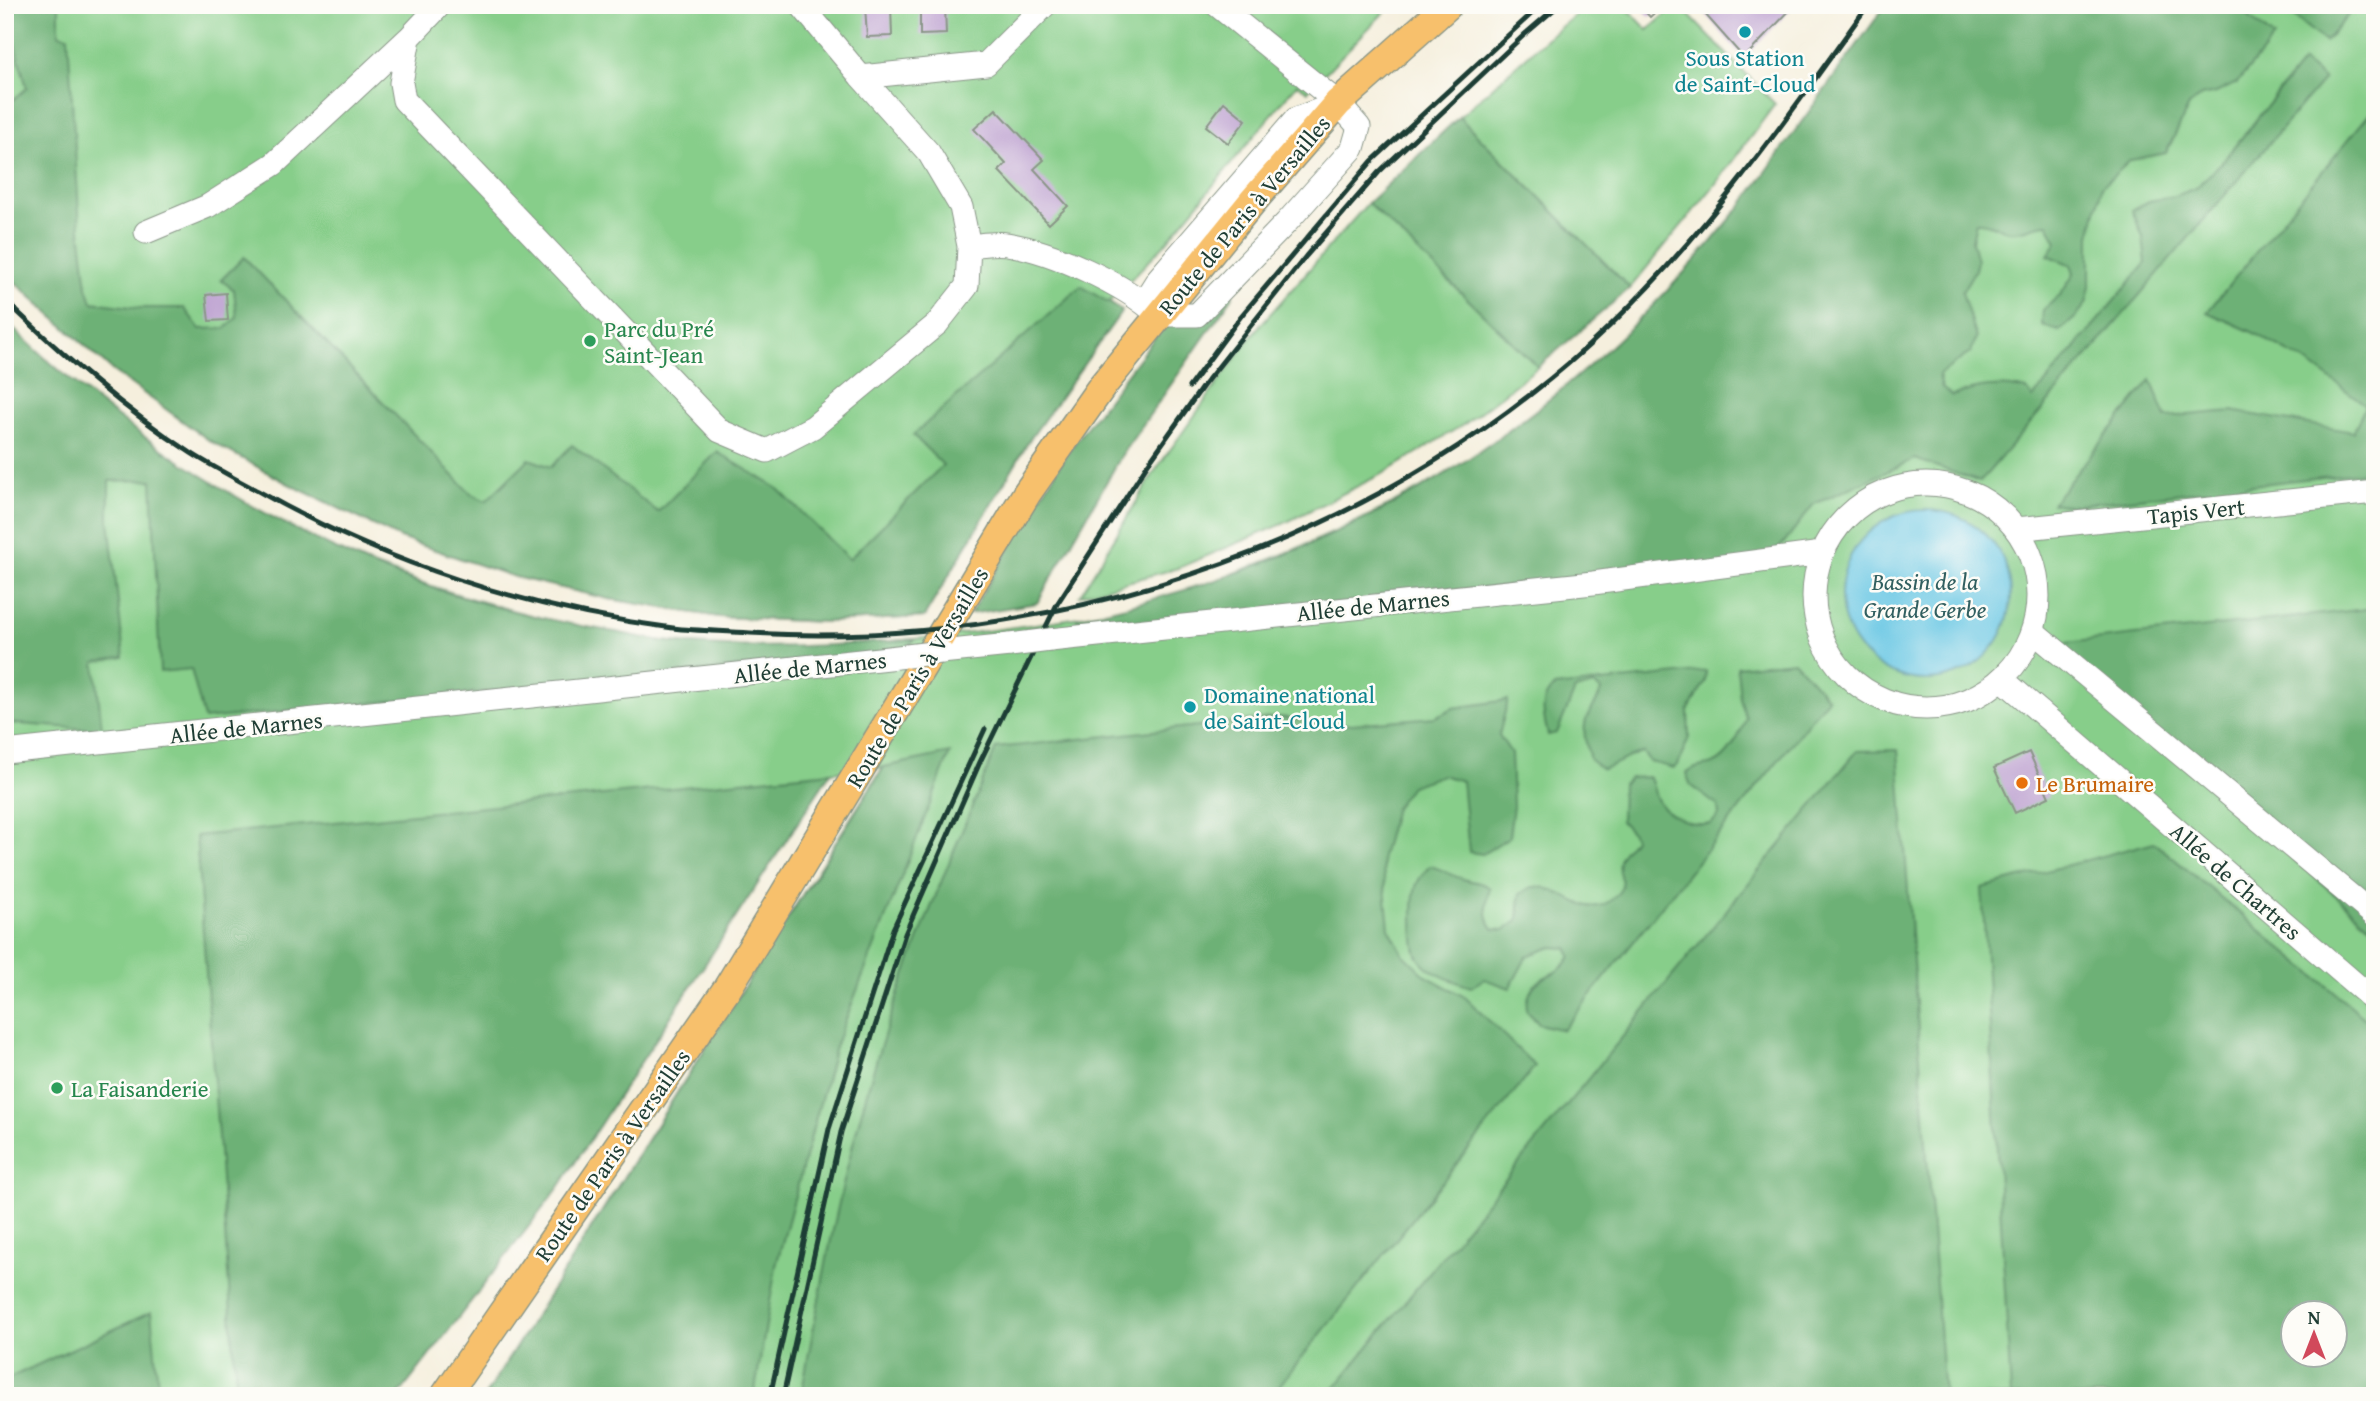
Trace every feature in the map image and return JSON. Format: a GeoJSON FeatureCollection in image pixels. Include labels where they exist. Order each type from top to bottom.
{"type":"FeatureCollection","features":[{"type":"Feature","properties":{"kind":"main road","name":"Route de Paris à Versailles"},"geometry":{"type":"LineString","coordinates":[[445,1396],[727,989],[1027,493],[1102,385],[1151,308],[1338,103],[1448,5]]}},
{"type":"Feature","properties":{"kind":"street"},"geometry":{"type":"LineString","coordinates":[[146,232],[208,206],[274,164],[409,38],[440,5]]}},
{"type":"Feature","properties":{"kind":"street"},"geometry":{"type":"LineString","coordinates":[[409,38],[401,83],[404,100],[720,432],[767,451],[813,427],[937,324],[967,286],[968,246],[961,206],[929,153],[801,5]]}},
{"type":"Feature","properties":{"kind":"street"},"geometry":{"type":"LineString","coordinates":[[861,77],[986,64],[1045,5]]}},
{"type":"Feature","properties":{"kind":"street"},"geometry":{"type":"LineString","coordinates":[[968,246],[1005,243],[1050,256],[1105,279],[1151,308],[1197,315],[1286,223],[1353,148],[1359,127],[1338,103],[1217,5]]}},
{"type":"Feature","properties":{"kind":"street"},"geometry":{"type":"LineString","coordinates":[[1940,484],[1961,489],[1992,505],[2017,529],[2031,553],[2036,571],[2038,609],[2035,633],[2020,658],[2002,679],[1983,693],[1962,702],[1931,708],[1899,705],[1874,695],[1851,679],[1837,664],[1826,647],[1817,624],[1815,576],[1822,553],[1841,522],[1863,503],[1890,489],[1940,484]]}},
{"type":"Feature","properties":{"kind":"street","name":"Tapis Vert"},"geometry":{"type":"LineString","coordinates":[[2017,529],[2375,492]]}},
{"type":"Feature","properties":{"kind":"street","name":"Allée de Marnes"},"geometry":{"type":"LineString","coordinates":[[5,752],[1593,583],[1822,553]]}},
{"type":"Feature","properties":{"kind":"street"},"geometry":{"type":"LineString","coordinates":[[2035,633],[2375,916]]}},
{"type":"Feature","properties":{"kind":"street","name":"Allée de Chartres"},"geometry":{"type":"LineString","coordinates":[[2002,679],[2375,1001]]}},
{"type":"Feature","properties":{"kind":"green space","name":"Parc du Pré Saint-Jean"},"geometry":{"type":"Polygon","coordinates":[[[5,5],[1391,5],[1308,91],[1297,84],[1164,245],[1109,302],[1122,311],[1030,439],[924,617],[824,622],[719,617],[609,599],[515,577],[400,538],[289,484],[210,441],[113,371],[5,273],[5,5]]]}},
{"type":"Feature","properties":{"kind":"green space"},"geometry":{"type":"Polygon","coordinates":[[[12,5],[59,5],[59,34],[68,36],[80,229],[87,287],[92,302],[139,308],[184,308],[200,329],[226,328],[237,317],[234,290],[221,280],[244,257],[471,494],[486,501],[529,459],[551,467],[572,445],[658,512],[717,452],[777,488],[849,559],[943,465],[913,435],[1081,286],[1122,311],[1030,439],[924,617],[824,622],[719,617],[609,599],[515,577],[400,538],[289,484],[210,441],[113,371],[5,273],[5,107],[27,88],[14,43],[12,5]]]}},
{"type":"Feature","properties":{"kind":"green space"},"geometry":{"type":"Polygon","coordinates":[[[1588,5],[1624,5],[1648,30],[1679,5],[1775,104],[1714,186],[1630,288],[1459,117],[1588,5]]]}},
{"type":"Feature","properties":{"kind":"green space","name":"Domaine national de Saint-Cloud"},"geometry":{"type":"Polygon","coordinates":[[[1886,5],[2375,5],[2375,1396],[485,1396],[883,767],[831,772],[559,1187],[398,1396],[5,1396],[5,321],[85,393],[173,457],[265,513],[362,561],[478,600],[607,632],[672,642],[747,648],[859,644],[971,633],[1135,606],[1214,581],[1358,521],[1442,476],[1543,406],[1645,314],[1708,247],[1750,194],[1886,5]]]}},
{"type":"Feature","properties":{"kind":"green space"},"geometry":{"type":"Polygon","coordinates":[[[1886,5],[2235,5],[2274,38],[2237,83],[2216,93],[2201,96],[2189,106],[2166,153],[2131,160],[2102,186],[2090,236],[2090,287],[2086,304],[2074,319],[2059,331],[2042,325],[2043,310],[2061,294],[2074,274],[2071,265],[2048,255],[2057,242],[2048,224],[2014,231],[1976,222],[1972,241],[1977,261],[1975,270],[1962,292],[1976,338],[1971,352],[1939,375],[1942,388],[1952,396],[1970,390],[1999,386],[2027,390],[2033,398],[2146,263],[2143,237],[2132,210],[2149,201],[2196,188],[2222,162],[2303,62],[2324,79],[1980,482],[1915,459],[1814,504],[1768,563],[1080,632],[1077,617],[1179,592],[1282,556],[1332,535],[1427,485],[1544,404],[1613,344],[1708,246],[1750,194],[1886,5]]]}},
{"type":"Feature","properties":{"kind":"green space"},"geometry":{"type":"Polygon","coordinates":[[[2280,5],[2357,5],[2325,42],[2280,5]]]}},
{"type":"Feature","properties":{"kind":"green space"},"geometry":{"type":"Polygon","coordinates":[[[2375,107],[2375,471],[2069,506],[2052,503],[2151,380],[2166,417],[2232,411],[2353,432],[2366,405],[2311,365],[2252,332],[2207,312],[2375,107]]]}},
{"type":"Feature","properties":{"kind":"green space"},"geometry":{"type":"Polygon","coordinates":[[[1459,117],[1630,288],[1538,367],[1368,203],[1459,117]]]}},
{"type":"Feature","properties":{"kind":"green space"},"geometry":{"type":"Polygon","coordinates":[[[1368,203],[1538,367],[1466,423],[1386,472],[1283,524],[1178,568],[1080,595],[1155,471],[1255,331],[1368,203]]]}},
{"type":"Feature","properties":{"kind":"green space"},"geometry":{"type":"Polygon","coordinates":[[[1214,288],[1233,296],[1123,453],[1037,603],[970,614],[1067,453],[1158,333],[1214,288]]]}},
{"type":"Feature","properties":{"kind":"green space"},"geometry":{"type":"Polygon","coordinates":[[[5,321],[85,392],[174,457],[268,515],[316,540],[393,574],[482,603],[543,618],[677,643],[796,646],[915,639],[904,651],[204,719],[191,669],[160,672],[152,480],[109,481],[109,520],[124,657],[95,662],[102,730],[5,723],[5,321]]]}},
{"type":"Feature","properties":{"kind":"green space"},"geometry":{"type":"Polygon","coordinates":[[[2375,608],[2375,930],[2059,653],[2056,644],[2375,608]]]}},
{"type":"Feature","properties":{"kind":"green space"},"geometry":{"type":"Polygon","coordinates":[[[1794,661],[1828,698],[1563,1030],[1539,1024],[1526,1010],[1529,997],[1538,982],[1559,970],[1571,956],[1567,948],[1552,947],[1527,956],[1510,988],[1484,979],[1471,987],[1442,976],[1422,963],[1415,943],[1413,904],[1417,883],[1430,866],[1490,888],[1488,920],[1493,929],[1504,930],[1518,921],[1520,894],[1530,888],[1544,888],[1592,906],[1601,905],[1617,894],[1622,885],[1618,868],[1620,858],[1634,839],[1621,821],[1622,784],[1630,778],[1650,777],[1657,799],[1673,815],[1688,822],[1711,824],[1719,815],[1718,806],[1691,786],[1686,773],[1719,761],[1729,751],[1741,731],[1746,718],[1740,699],[1737,667],[1794,661]]]}},
{"type":"Feature","properties":{"kind":"green space"},"geometry":{"type":"Polygon","coordinates":[[[1706,671],[1705,682],[1688,711],[1689,737],[1678,765],[1673,768],[1650,762],[1643,752],[1602,769],[1590,760],[1585,740],[1585,725],[1601,690],[1594,685],[1575,690],[1557,733],[1548,735],[1544,703],[1554,687],[1706,671]]]}},
{"type":"Feature","properties":{"kind":"green space"},"geometry":{"type":"Polygon","coordinates":[[[1508,700],[1499,735],[1511,753],[1513,806],[1509,837],[1483,854],[1469,852],[1462,781],[1442,775],[1411,786],[1395,808],[1382,857],[1389,928],[1403,954],[1426,976],[1465,997],[1535,1066],[1271,1396],[801,1396],[842,1188],[875,1065],[916,945],[996,748],[1280,717],[1339,725],[1435,717],[1453,708],[1508,700]]]}},
{"type":"Feature","properties":{"kind":"green space"},"geometry":{"type":"Polygon","coordinates":[[[1898,750],[1944,1396],[1328,1396],[1857,751],[1898,750]]]}},
{"type":"Feature","properties":{"kind":"green space"},"geometry":{"type":"Polygon","coordinates":[[[950,753],[835,1047],[776,1266],[754,1396],[485,1396],[884,767],[950,753]]]}},
{"type":"Feature","properties":{"kind":"green space"},"geometry":{"type":"Polygon","coordinates":[[[831,772],[559,1187],[398,1396],[237,1396],[196,836],[831,772]]]}},
{"type":"Feature","properties":{"kind":"green space"},"geometry":{"type":"Polygon","coordinates":[[[2154,842],[2375,1026],[2375,1396],[2011,1396],[1982,888],[2154,842]]]}},
{"type":"Feature","properties":{"kind":"green space"},"geometry":{"type":"Polygon","coordinates":[[[151,1312],[159,1396],[5,1396],[5,1380],[151,1312]]]}},
{"type":"Feature","properties":{"kind":"water","name":"Bassin de la Grande Gerbe"},"geometry":{"type":"Polygon","coordinates":[[[1926,510],[1959,516],[1986,535],[2005,562],[2011,595],[2005,628],[1986,655],[1959,674],[1926,680],[1893,674],[1866,655],[1847,628],[1841,595],[1847,562],[1866,535],[1893,516],[1926,510]]]}},
{"type":"Feature","properties":{"kind":"building"},"geometry":{"type":"Polygon","coordinates":[[[865,5],[891,5],[892,36],[867,37],[865,5]]]}},
{"type":"Feature","properties":{"kind":"building"},"geometry":{"type":"Polygon","coordinates":[[[920,5],[945,5],[946,34],[920,35],[920,5]]]}},
{"type":"Feature","properties":{"kind":"building","name":"Sous Station de Saint-Cloud"},"geometry":{"type":"Polygon","coordinates":[[[1639,5],[1663,5],[1650,17],[1639,5]]]}},
{"type":"Feature","properties":{"kind":"building","name":"Sous Station de Saint-Cloud"},"geometry":{"type":"Polygon","coordinates":[[[1697,5],[1763,7],[1795,5],[1744,58],[1697,5]]]}},
{"type":"Feature","properties":{"kind":"building"},"geometry":{"type":"Polygon","coordinates":[[[1224,102],[1246,120],[1228,143],[1206,126],[1224,102]]]}},
{"type":"Feature","properties":{"kind":"building"},"geometry":{"type":"Polygon","coordinates":[[[996,109],[1044,160],[1034,169],[1068,206],[1049,224],[999,171],[1006,164],[974,129],[996,109]]]}},
{"type":"Feature","properties":{"kind":"building"},"geometry":{"type":"Polygon","coordinates":[[[226,293],[228,320],[209,321],[206,295],[226,293]]]}},
{"type":"Feature","properties":{"kind":"building"},"geometry":{"type":"Polygon","coordinates":[[[2029,752],[2049,797],[2015,813],[1994,768],[2029,752]]]}},
{"type":"Feature","properties":{"kind":"railway"},"geometry":{"type":"LineString","coordinates":[[1189,387],[1241,316],[1372,161],[1541,5]]}},
{"type":"Feature","properties":{"kind":"railway"},"geometry":{"type":"LineString","coordinates":[[783,1396],[841,1132],[905,934],[980,762],[1057,604],[1147,465],[1203,386],[1306,256],[1379,172],[1559,5]]}},
{"type":"Feature","properties":{"kind":"railway"},"geometry":{"type":"LineString","coordinates":[[5,300],[118,400],[199,458],[306,517],[356,540],[459,580],[565,609],[682,629],[854,634],[958,626],[1061,609],[1162,584],[1260,549],[1355,506],[1446,454],[1531,394],[1581,353],[1628,308],[1672,261],[1754,162],[1868,5]]}},
{"type":"Feature","properties":{"kind":"railway"},"geometry":{"type":"LineString","coordinates":[[770,1396],[829,1129],[893,929],[985,729]]}},
{"type":"Feature","properties":{"kind":"place","name":"Sous Station de Saint-Cloud"},"geometry":{"type":"Point","coordinates":[1745,32]}},
{"type":"Feature","properties":{"kind":"place","name":"Parc du Pré Saint-Jean"},"geometry":{"type":"Point","coordinates":[590,341]}},
{"type":"Feature","properties":{"kind":"place","name":"Domaine national de Saint-Cloud"},"geometry":{"type":"Point","coordinates":[1190,707]}},
{"type":"Feature","properties":{"kind":"place","name":"Le Brumaire"},"geometry":{"type":"Point","coordinates":[2022,783]}},
{"type":"Feature","properties":{"kind":"place","name":"La Faisanderie"},"geometry":{"type":"Point","coordinates":[57,1088]}}]}
